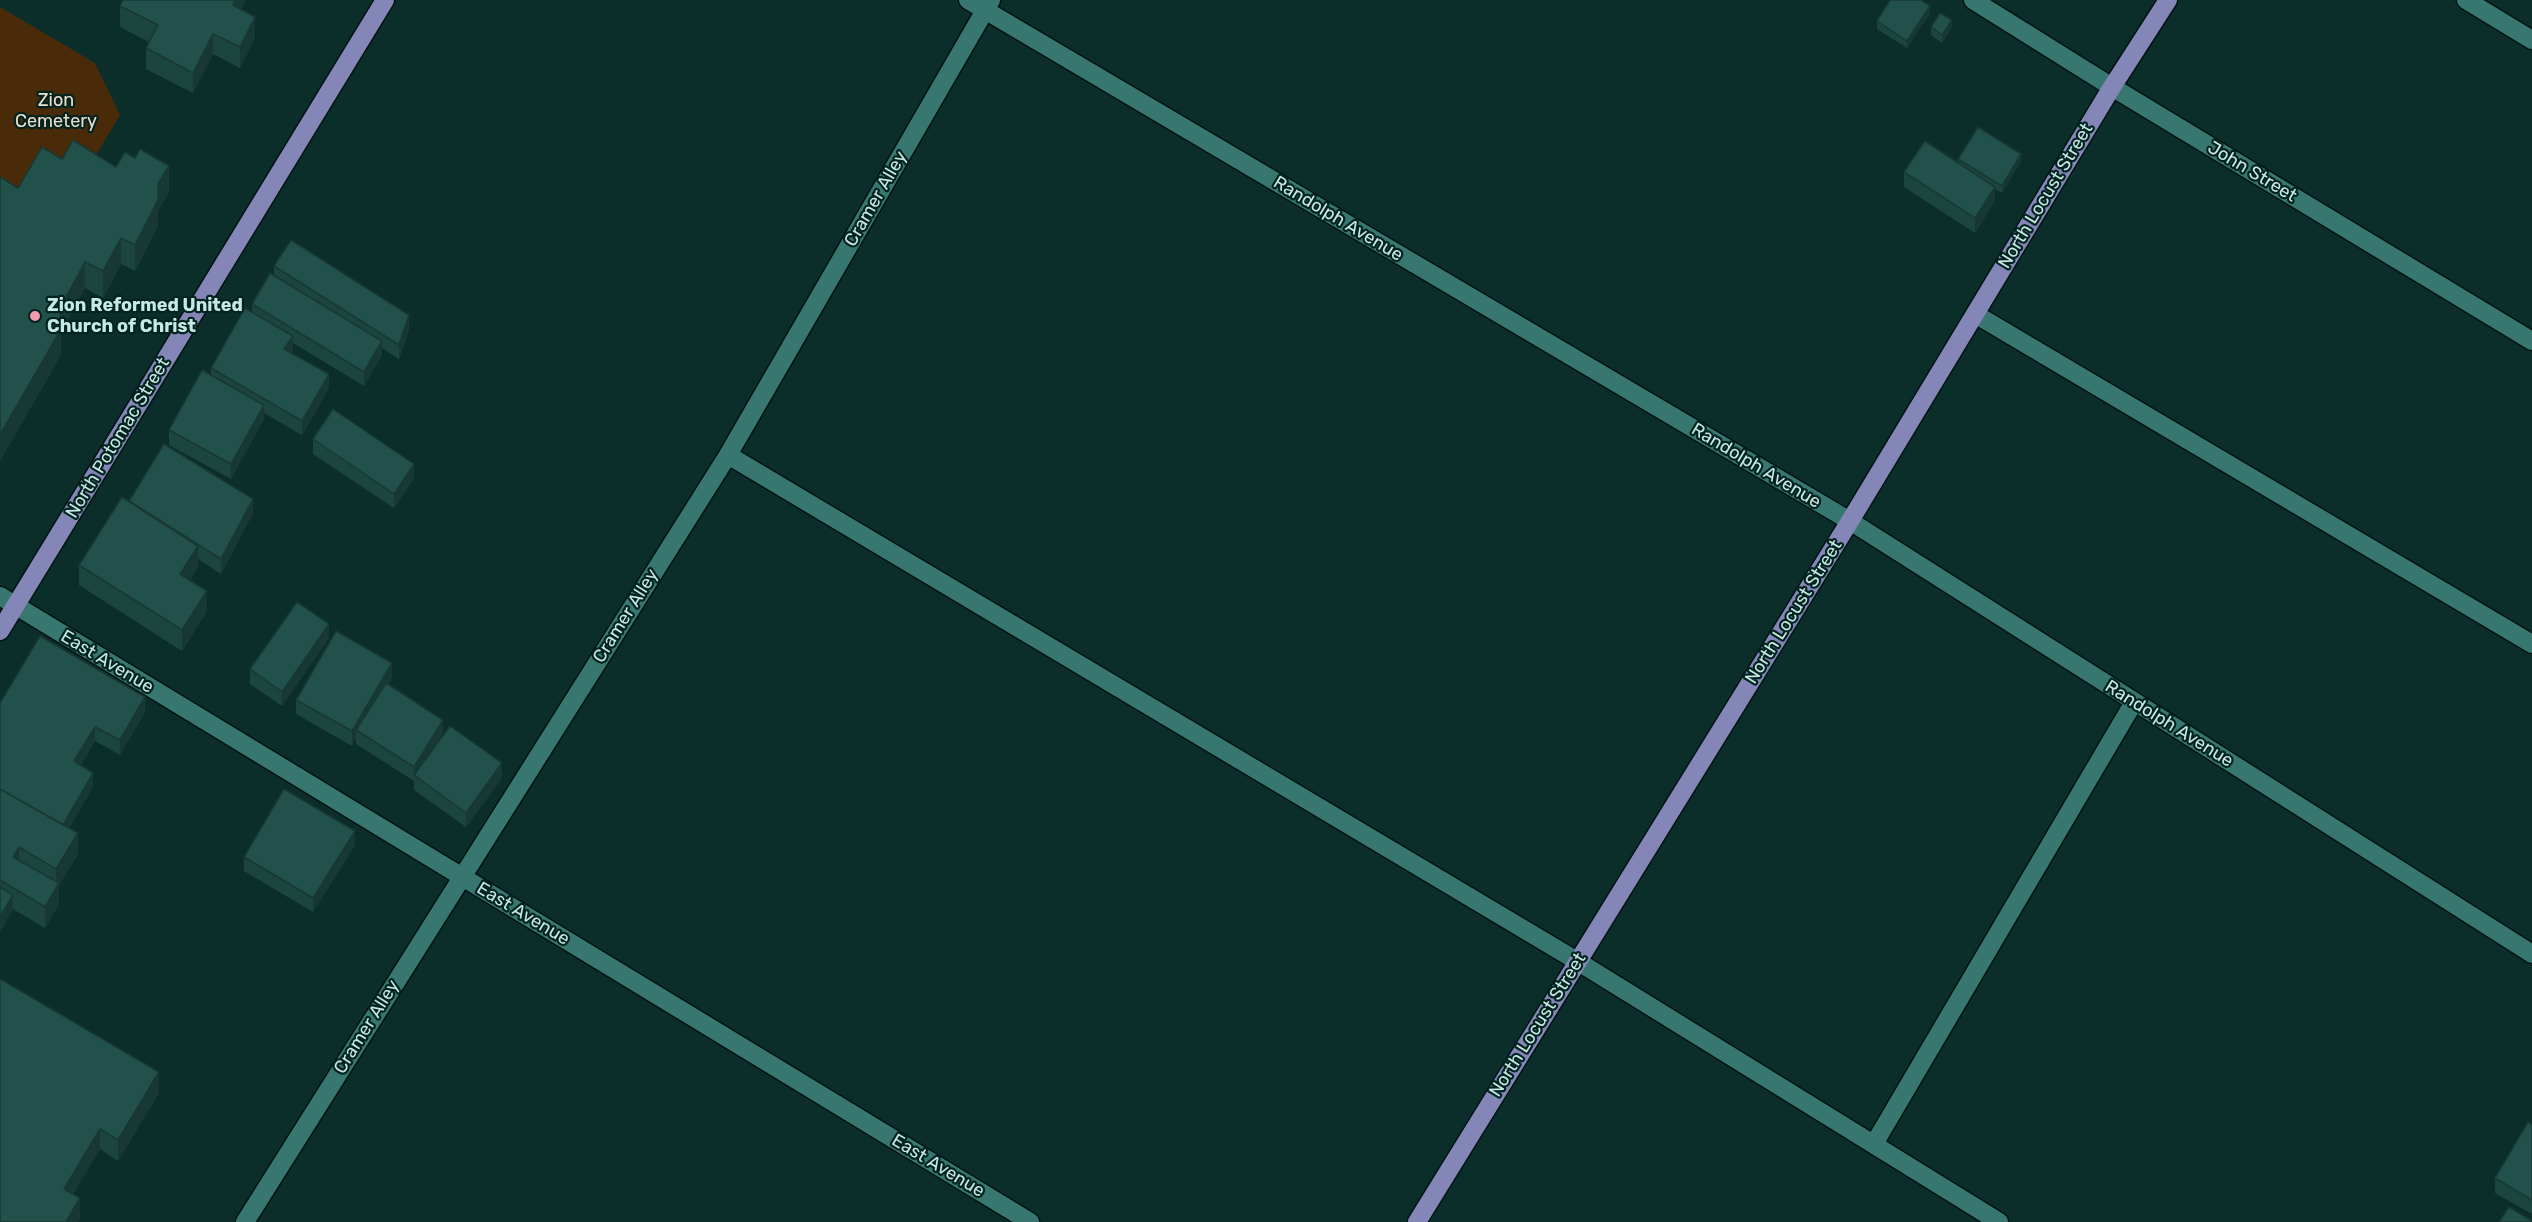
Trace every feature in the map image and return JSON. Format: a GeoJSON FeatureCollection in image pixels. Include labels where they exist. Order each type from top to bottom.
{"type":"FeatureCollection","features":[{"type":"Feature","properties":{"kind":"main road","name":"North Potomac Street"},"geometry":{"type":"LineString","coordinates":[[0,631],[8,601],[385,0]]}},
{"type":"Feature","properties":{"kind":"main road","name":"North Locust Street"},"geometry":{"type":"LineString","coordinates":[[1417,1222],[1850,521],[2112,87],[2168,0]]}},
{"type":"Feature","properties":{"kind":"street","name":"Randolph Avenue"},"geometry":{"type":"LineString","coordinates":[[968,0],[988,5],[1850,521],[2532,954]]}},
{"type":"Feature","properties":{"kind":"street","name":"John Street"},"geometry":{"type":"LineString","coordinates":[[1973,0],[2112,87],[2532,341]]}},
{"type":"Feature","properties":{"kind":"street"},"geometry":{"type":"LineString","coordinates":[[2466,0],[2532,40]]}},
{"type":"Feature","properties":{"kind":"street","name":"Cramer Alley"},"geometry":{"type":"LineString","coordinates":[[245,1222],[728,455],[988,5]]}},
{"type":"Feature","properties":{"kind":"street"},"geometry":{"type":"LineString","coordinates":[[1975,314],[2532,644]]}},
{"type":"Feature","properties":{"kind":"street"},"geometry":{"type":"LineString","coordinates":[[728,455],[1577,961],[1999,1222]]}},
{"type":"Feature","properties":{"kind":"street","name":"East Avenue"},"geometry":{"type":"LineString","coordinates":[[8,601],[1030,1222]]}},
{"type":"Feature","properties":{"kind":"street"},"geometry":{"type":"LineString","coordinates":[[1874,1144],[2134,702]]}},
{"type":"Feature","properties":{"kind":"green space","name":"Zion Cemetery"},"geometry":{"type":"Polygon","coordinates":[[[0,7],[95,63],[120,115],[0,315],[0,7]]]}},
{"type":"Feature","properties":{"kind":"building"},"geometry":{"type":"Polygon","coordinates":[[[123,0],[235,0],[233,5],[255,17],[240,47],[213,34],[193,73],[146,48],[158,25],[120,6],[123,0]]]}},
{"type":"Feature","properties":{"kind":"building"},"geometry":{"type":"Polygon","coordinates":[[[1890,0],[1921,0],[1930,6],[1907,41],[1877,21],[1890,0]]]}},
{"type":"Feature","properties":{"kind":"building"},"geometry":{"type":"Polygon","coordinates":[[[1940,13],[1952,20],[1942,35],[1931,27],[1940,13]]]}},
{"type":"Feature","properties":{"kind":"building"},"geometry":{"type":"Polygon","coordinates":[[[1978,127],[2021,154],[2002,186],[1958,159],[1978,127]]]}},
{"type":"Feature","properties":{"kind":"building","name":"Zion Reformed United Church of Christ"},"geometry":{"type":"Polygon","coordinates":[[[73,140],[116,167],[125,152],[135,158],[140,149],[169,166],[158,184],[158,200],[135,245],[121,238],[103,271],[85,262],[60,308],[61,329],[0,435],[0,177],[18,188],[42,147],[62,159],[73,140]]]}},
{"type":"Feature","properties":{"kind":"building"},"geometry":{"type":"Polygon","coordinates":[[[1925,141],[1995,187],[1975,218],[1904,172],[1925,141]]]}},
{"type":"Feature","properties":{"kind":"building"},"geometry":{"type":"Polygon","coordinates":[[[291,240],[409,315],[399,345],[274,266],[291,240]]]}},
{"type":"Feature","properties":{"kind":"building"},"geometry":{"type":"Polygon","coordinates":[[[270,273],[382,341],[364,372],[252,304],[270,273]]]}},
{"type":"Feature","properties":{"kind":"building"},"geometry":{"type":"Polygon","coordinates":[[[245,308],[293,336],[284,349],[329,374],[302,421],[211,368],[245,308]]]}},
{"type":"Feature","properties":{"kind":"building"},"geometry":{"type":"Polygon","coordinates":[[[202,370],[264,405],[231,464],[169,430],[202,370]]]}},
{"type":"Feature","properties":{"kind":"building"},"geometry":{"type":"Polygon","coordinates":[[[333,409],[414,464],[394,494],[313,439],[333,409]]]}},
{"type":"Feature","properties":{"kind":"building"},"geometry":{"type":"Polygon","coordinates":[[[164,444],[253,499],[221,559],[129,501],[164,444]]]}},
{"type":"Feature","properties":{"kind":"building"},"geometry":{"type":"Polygon","coordinates":[[[122,497],[198,546],[180,574],[207,591],[182,630],[79,565],[122,497]]]}},
{"type":"Feature","properties":{"kind":"building"},"geometry":{"type":"Polygon","coordinates":[[[297,602],[329,624],[282,692],[250,669],[297,602]]]}},
{"type":"Feature","properties":{"kind":"building"},"geometry":{"type":"Polygon","coordinates":[[[336,631],[392,663],[352,731],[296,700],[336,631]]]}},
{"type":"Feature","properties":{"kind":"building"},"geometry":{"type":"Polygon","coordinates":[[[40,636],[145,697],[120,740],[95,727],[74,761],[93,773],[63,825],[0,789],[0,703],[40,636]]]}},
{"type":"Feature","properties":{"kind":"building"},"geometry":{"type":"Polygon","coordinates":[[[386,683],[443,720],[414,767],[356,730],[386,683]]]}},
{"type":"Feature","properties":{"kind":"building"},"geometry":{"type":"Polygon","coordinates":[[[450,726],[502,763],[466,813],[414,775],[450,726]]]}},
{"type":"Feature","properties":{"kind":"building"},"geometry":{"type":"Polygon","coordinates":[[[0,789],[78,833],[56,869],[19,847],[13,857],[59,883],[45,907],[0,880],[0,789]]]}},
{"type":"Feature","properties":{"kind":"building"},"geometry":{"type":"Polygon","coordinates":[[[284,789],[355,831],[313,898],[244,857],[284,789]]]}},
{"type":"Feature","properties":{"kind":"building"},"geometry":{"type":"Polygon","coordinates":[[[0,887],[13,895],[0,917],[0,887]]]}},
{"type":"Feature","properties":{"kind":"building"},"geometry":{"type":"Polygon","coordinates":[[[0,979],[159,1072],[118,1140],[100,1129],[64,1189],[80,1198],[66,1222],[0,1222],[0,979]]]}},
{"type":"Feature","properties":{"kind":"building"},"geometry":{"type":"Polygon","coordinates":[[[2528,1122],[2532,1125],[2532,1200],[2495,1178],[2528,1122]]]}},
{"type":"Feature","properties":{"kind":"building"},"geometry":{"type":"Polygon","coordinates":[[[2509,1207],[2532,1221],[2532,1222],[2499,1222],[2509,1207]]]}},
{"type":"Feature","properties":{"kind":"place","name":"Zion Reformed United Church of Christ"},"geometry":{"type":"Point","coordinates":[35,316]}}]}
